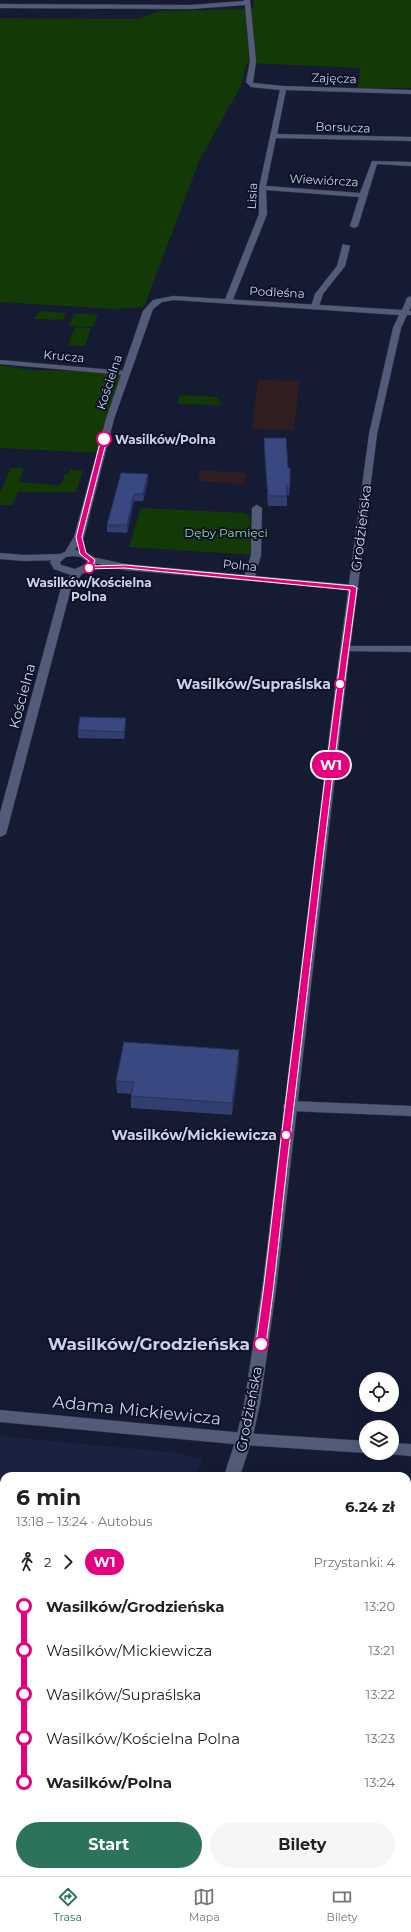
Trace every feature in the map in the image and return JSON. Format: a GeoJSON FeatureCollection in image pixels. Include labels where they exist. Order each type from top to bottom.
{"type":"FeatureCollection","features":[{"type":"Feature","properties":{"kind":"street"},"geometry":{"type":"LineString","coordinates":[[43,6],[51,0]]}},
{"type":"Feature","properties":{"kind":"street"},"geometry":{"type":"LineString","coordinates":[[0,6],[191,7],[247,2]]}},
{"type":"Feature","properties":{"kind":"street","name":"Zajęcza"},"geometry":{"type":"LineString","coordinates":[[247,2],[253,61],[249,82],[257,87],[411,92]]}},
{"type":"Feature","properties":{"kind":"street","name":"Lisia"},"geometry":{"type":"LineString","coordinates":[[228,302],[263,214],[262,188],[283,88]]}},
{"type":"Feature","properties":{"kind":"street","name":"Borsucza"},"geometry":{"type":"LineString","coordinates":[[274,136],[411,139]]}},
{"type":"Feature","properties":{"kind":"street","name":"Wiewiórcza"},"geometry":{"type":"LineString","coordinates":[[262,188],[363,195],[374,162],[411,164]]}},
{"type":"Feature","properties":{"kind":"street"},"geometry":{"type":"LineString","coordinates":[[354,226],[363,195]]}},
{"type":"Feature","properties":{"kind":"street"},"geometry":{"type":"LineString","coordinates":[[315,307],[319,294],[341,266],[346,246]]}},
{"type":"Feature","properties":{"kind":"street","name":"Podleśna"},"geometry":{"type":"LineString","coordinates":[[149,306],[158,301],[174,298],[408,313]]}},
{"type":"Feature","properties":{"kind":"street","name":"Grodzieńska"},"geometry":{"type":"LineString","coordinates":[[233,1472],[244,1439],[252,1404],[270,1282],[345,649],[373,434],[397,328],[408,313],[411,298]]}},
{"type":"Feature","properties":{"kind":"street","name":"Kościelna"},"geometry":{"type":"LineString","coordinates":[[66,588],[63,582],[61,561],[79,537],[100,453],[125,373],[149,306]]}},
{"type":"Feature","properties":{"kind":"street","name":"Krucza"},"geometry":{"type":"LineString","coordinates":[[0,362],[125,373]]}},
{"type":"Feature","properties":{"kind":"street"},"geometry":{"type":"LineString","coordinates":[[248,580],[256,555],[257,508]]}},
{"type":"Feature","properties":{"kind":"street","name":"Kościelna"},"geometry":{"type":"LineString","coordinates":[[79,537],[88,560]]}},
{"type":"Feature","properties":{"kind":"street"},"geometry":{"type":"LineString","coordinates":[[0,556],[24,558],[35,562],[61,561],[78,572],[88,560]]}},
{"type":"Feature","properties":{"kind":"street","name":"Polna"},"geometry":{"type":"LineString","coordinates":[[61,561],[88,560],[125,567],[248,580],[354,588]]}},
{"type":"Feature","properties":{"kind":"street","name":"Kościelna"},"geometry":{"type":"LineString","coordinates":[[0,834],[66,588],[78,572]]}},
{"type":"Feature","properties":{"kind":"street"},"geometry":{"type":"LineString","coordinates":[[345,649],[411,649]]}},
{"type":"Feature","properties":{"kind":"street"},"geometry":{"type":"LineString","coordinates":[[290,1106],[411,1111]]}},
{"type":"Feature","properties":{"kind":"street","name":"Adama Mickiewicza"},"geometry":{"type":"LineString","coordinates":[[0,1416],[244,1439],[359,1447]]}},
{"type":"Feature","properties":{"kind":"street"},"geometry":{"type":"LineString","coordinates":[[399,1449],[411,1450]]}},
{"type":"Feature","properties":{"kind":"shaded area"},"geometry":{"type":"Polygon","coordinates":[[[258,380],[299,381],[294,430],[252,429],[258,380]]]}},
{"type":"Feature","properties":{"kind":"shaded area"},"geometry":{"type":"Polygon","coordinates":[[[201,470],[246,473],[244,484],[198,481],[201,470]]]}},
{"type":"Feature","properties":{"kind":"shaded area"},"geometry":{"type":"Polygon","coordinates":[[[0,1436],[179,1453],[203,1460],[196,1472],[0,1472],[0,1436]]]}},
{"type":"Feature","properties":{"kind":"green space"},"geometry":{"type":"Polygon","coordinates":[[[254,0],[411,0],[411,88],[358,88],[360,68],[247,63],[241,86],[200,159],[144,307],[113,309],[0,302],[0,18],[137,19],[160,11],[253,9],[254,0]]]}},
{"type":"Feature","properties":{"kind":"green space"},"geometry":{"type":"Polygon","coordinates":[[[40,311],[66,313],[63,320],[34,319],[40,311]]]}},
{"type":"Feature","properties":{"kind":"green space"},"geometry":{"type":"Polygon","coordinates":[[[75,313],[98,315],[92,327],[68,326],[75,313]]]}},
{"type":"Feature","properties":{"kind":"green space"},"geometry":{"type":"Polygon","coordinates":[[[75,327],[91,328],[85,346],[68,345],[75,327]]]}},
{"type":"Feature","properties":{"kind":"green space"},"geometry":{"type":"Polygon","coordinates":[[[0,365],[30,370],[107,371],[125,375],[100,453],[0,448],[0,365]]]}},
{"type":"Feature","properties":{"kind":"green space"},"geometry":{"type":"Polygon","coordinates":[[[179,395],[219,397],[220,405],[178,404],[179,395]]]}},
{"type":"Feature","properties":{"kind":"green space"},"geometry":{"type":"Polygon","coordinates":[[[10,468],[24,468],[19,482],[57,485],[62,484],[64,475],[69,473],[70,469],[83,471],[76,492],[18,492],[12,505],[0,505],[0,494],[10,468]]]}},
{"type":"Feature","properties":{"kind":"green space","name":"Dęby Pamięci"},"geometry":{"type":"Polygon","coordinates":[[[141,508],[244,513],[250,517],[251,555],[129,547],[141,508]]]}},
{"type":"Feature","properties":{"kind":"building"},"geometry":{"type":"Polygon","coordinates":[[[264,438],[286,438],[288,468],[290,468],[290,485],[286,485],[287,496],[268,496],[264,438]]]}},
{"type":"Feature","properties":{"kind":"building"},"geometry":{"type":"Polygon","coordinates":[[[121,473],[148,474],[143,494],[134,494],[127,525],[107,525],[121,473]]]}},
{"type":"Feature","properties":{"kind":"building"},"geometry":{"type":"Polygon","coordinates":[[[80,717],[126,718],[124,732],[78,730],[80,717]]]}},
{"type":"Feature","properties":{"kind":"building"},"geometry":{"type":"Polygon","coordinates":[[[124,1042],[239,1050],[232,1103],[131,1096],[134,1082],[116,1081],[124,1042]]]}},
{"type":"Feature","properties":{"kind":"bus line","name":"W1"},"geometry":{"type":"LineString","coordinates":[[104,439],[79,537],[83,554],[92,560],[89,568],[125,567],[248,580],[354,588],[341,681],[270,1282],[261,1344]]}},
{"type":"Feature","properties":{"kind":"place","name":"Wasilków/Polna"},"geometry":{"type":"Point","coordinates":[104,439]}},
{"type":"Feature","properties":{"kind":"place","name":"Wasilków/Kościelna Polna"},"geometry":{"type":"Point","coordinates":[89,568]}},
{"type":"Feature","properties":{"kind":"place","name":"Wasilków/Supraślska"},"geometry":{"type":"Point","coordinates":[340,684]}},
{"type":"Feature","properties":{"kind":"place","name":"Wasilków/Mickiewicza"},"geometry":{"type":"Point","coordinates":[286,1135]}},
{"type":"Feature","properties":{"kind":"place","name":"Wasilków/Grodzieńska"},"geometry":{"type":"Point","coordinates":[261,1344]}}]}
